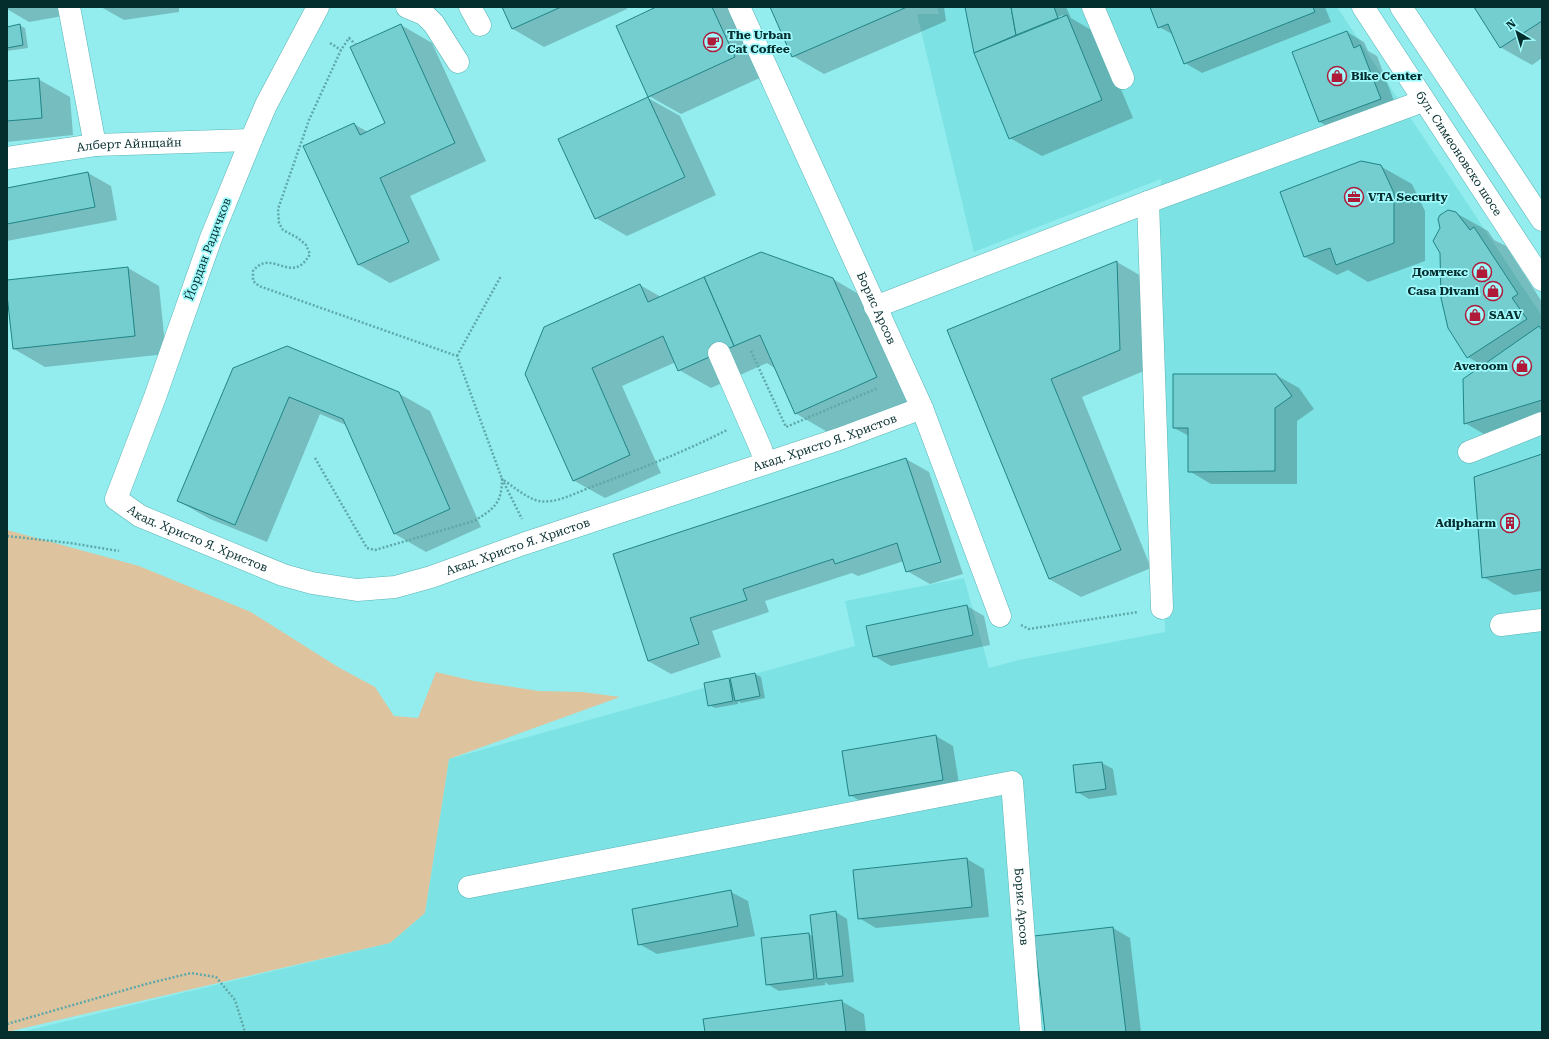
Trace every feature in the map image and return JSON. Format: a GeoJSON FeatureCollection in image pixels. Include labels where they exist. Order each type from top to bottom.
{"type":"FeatureCollection","features":[{"type":"Feature","properties":{"kind":"street"},"geometry":{"type":"LineString","coordinates":[[69,7],[95,145]]}},
{"type":"Feature","properties":{"kind":"street","name":"Йордан Радичков"},"geometry":{"type":"LineString","coordinates":[[116,499],[155,397],[211,238],[251,140],[266,105],[318,7]]}},
{"type":"Feature","properties":{"kind":"street"},"geometry":{"type":"LineString","coordinates":[[407,7],[424,14],[434,24],[458,62]]}},
{"type":"Feature","properties":{"kind":"street","name":"Борис Арсов"},"geometry":{"type":"LineString","coordinates":[[739,7],[922,408],[1000,616]]}},
{"type":"Feature","properties":{"kind":"street"},"geometry":{"type":"LineString","coordinates":[[1093,7],[1123,78]]}},
{"type":"Feature","properties":{"kind":"street","name":"бул. Симеоновско шосе"},"geometry":{"type":"LineString","coordinates":[[1363,7],[1423,101],[1542,280]]}},
{"type":"Feature","properties":{"kind":"street"},"geometry":{"type":"LineString","coordinates":[[1401,7],[1542,220]]}},
{"type":"Feature","properties":{"kind":"street"},"geometry":{"type":"LineString","coordinates":[[876,307],[1148,202],[1423,101]]}},
{"type":"Feature","properties":{"kind":"street","name":"Алберт Айнщайн"},"geometry":{"type":"LineString","coordinates":[[7,158],[95,145],[251,140]]}},
{"type":"Feature","properties":{"kind":"street"},"geometry":{"type":"LineString","coordinates":[[1148,202],[1162,608]]}},
{"type":"Feature","properties":{"kind":"street"},"geometry":{"type":"LineString","coordinates":[[719,353],[761,449],[765,462]]}},
{"type":"Feature","properties":{"kind":"street","name":"Акад. Христо Я. Христов"},"geometry":{"type":"LineString","coordinates":[[116,499],[140,516],[283,575],[312,583],[357,590],[394,587],[431,577],[765,462],[839,439],[922,408]]}},
{"type":"Feature","properties":{"kind":"street"},"geometry":{"type":"LineString","coordinates":[[1469,452],[1542,423]]}},
{"type":"Feature","properties":{"kind":"street"},"geometry":{"type":"LineString","coordinates":[[1501,625],[1542,620]]}},
{"type":"Feature","properties":{"kind":"street","name":"Борис Арсов"},"geometry":{"type":"LineString","coordinates":[[469,887],[1012,782],[1031,1032]]}},
{"type":"Feature","properties":{"kind":"path"},"geometry":{"type":"LineString","coordinates":[[356,45],[349,38],[341,50],[309,120],[278,209],[279,223],[284,230],[298,238],[306,245],[310,254],[305,263],[295,268],[267,262],[258,264],[252,271],[253,281],[259,286],[457,356]]}},
{"type":"Feature","properties":{"kind":"path"},"geometry":{"type":"LineString","coordinates":[[330,43],[341,50]]}},
{"type":"Feature","properties":{"kind":"path"},"geometry":{"type":"LineString","coordinates":[[501,276],[457,356],[502,479],[532,542]]}},
{"type":"Feature","properties":{"kind":"path"},"geometry":{"type":"LineString","coordinates":[[751,351],[786,427],[878,388]]}},
{"type":"Feature","properties":{"kind":"path"},"geometry":{"type":"LineString","coordinates":[[502,479],[523,494],[538,501],[557,500],[692,448],[734,427]]}},
{"type":"Feature","properties":{"kind":"path"},"geometry":{"type":"LineString","coordinates":[[315,458],[367,548],[375,550],[474,520],[486,514],[495,506],[502,492],[502,479]]}},
{"type":"Feature","properties":{"kind":"path"},"geometry":{"type":"LineString","coordinates":[[7,536],[70,543],[119,551]]}},
{"type":"Feature","properties":{"kind":"path"},"geometry":{"type":"LineString","coordinates":[[1000,616],[1029,629],[1162,608]]}},
{"type":"Feature","properties":{"kind":"path"},"geometry":{"type":"LineString","coordinates":[[7,1024],[146,984],[191,973],[216,977],[235,1000],[245,1032]]}},
{"type":"Feature","properties":{"kind":"shaded area"},"geometry":{"type":"Polygon","coordinates":[[[937,7],[1337,7],[1542,316],[1542,1032],[21,1032],[390,943],[425,913],[449,759],[855,646],[845,601],[964,578],[989,668],[1019,660],[1165,632],[1157,277],[1161,179],[974,252],[917,14],[939,14],[937,7]]]}},
{"type":"Feature","properties":{"kind":"shaded area"},"geometry":{"type":"Polygon","coordinates":[[[7,530],[139,566],[251,612],[338,667],[375,687],[394,716],[418,718],[436,672],[474,681],[539,691],[583,692],[620,697],[449,759],[425,913],[390,943],[7,1032],[7,530]]]}},
{"type":"Feature","properties":{"kind":"building"},"geometry":{"type":"Polygon","coordinates":[[[502,7],[561,7],[512,29],[502,7]]]}},
{"type":"Feature","properties":{"kind":"building"},"geometry":{"type":"Polygon","coordinates":[[[656,7],[712,7],[735,57],[648,97],[616,26],[656,7]]]}},
{"type":"Feature","properties":{"kind":"building"},"geometry":{"type":"Polygon","coordinates":[[[770,7],[907,7],[792,57],[770,7]]]}},
{"type":"Feature","properties":{"kind":"building"},"geometry":{"type":"Polygon","coordinates":[[[965,7],[1011,7],[1016,35],[974,53],[965,7]]]}},
{"type":"Feature","properties":{"kind":"building"},"geometry":{"type":"Polygon","coordinates":[[[1011,7],[1054,7],[1058,18],[1016,35],[1011,7]]]}},
{"type":"Feature","properties":{"kind":"building"},"geometry":{"type":"Polygon","coordinates":[[[1150,7],[1313,7],[1315,12],[1184,64],[1168,24],[1158,28],[1150,7]]]}},
{"type":"Feature","properties":{"kind":"building"},"geometry":{"type":"Polygon","coordinates":[[[1474,7],[1542,7],[1542,21],[1500,48],[1474,7]]]}},
{"type":"Feature","properties":{"kind":"building"},"geometry":{"type":"Polygon","coordinates":[[[1067,15],[1102,100],[1009,139],[974,53],[1067,15]]]}},
{"type":"Feature","properties":{"kind":"building"},"geometry":{"type":"Polygon","coordinates":[[[20,24],[23,45],[7,48],[7,27],[20,24]]]}},
{"type":"Feature","properties":{"kind":"building"},"geometry":{"type":"Polygon","coordinates":[[[401,24],[455,143],[380,178],[409,242],[358,265],[303,146],[354,123],[360,135],[385,123],[350,47],[401,24]]]}},
{"type":"Feature","properties":{"kind":"building","name":"Bike Center"},"geometry":{"type":"Polygon","coordinates":[[[1347,31],[1354,48],[1360,45],[1381,99],[1319,122],[1292,52],[1347,31]]]}},
{"type":"Feature","properties":{"kind":"building"},"geometry":{"type":"Polygon","coordinates":[[[39,78],[42,118],[7,121],[7,81],[39,78]]]}},
{"type":"Feature","properties":{"kind":"building"},"geometry":{"type":"Polygon","coordinates":[[[648,97],[685,177],[595,219],[558,139],[648,97]]]}},
{"type":"Feature","properties":{"kind":"building"},"geometry":{"type":"Polygon","coordinates":[[[1361,161],[1381,165],[1394,193],[1394,243],[1336,265],[1330,248],[1304,257],[1280,192],[1361,161]]]}},
{"type":"Feature","properties":{"kind":"building"},"geometry":{"type":"Polygon","coordinates":[[[88,172],[95,207],[7,224],[7,188],[88,172]]]}},
{"type":"Feature","properties":{"kind":"building"},"geometry":{"type":"Polygon","coordinates":[[[1448,210],[1456,212],[1470,230],[1474,227],[1518,294],[1512,298],[1527,319],[1467,358],[1448,328],[1441,298],[1440,253],[1433,241],[1440,228],[1438,219],[1440,215],[1448,210]]]}},
{"type":"Feature","properties":{"kind":"building"},"geometry":{"type":"Polygon","coordinates":[[[761,252],[833,278],[877,377],[795,414],[760,335],[734,346],[704,277],[761,252]]]}},
{"type":"Feature","properties":{"kind":"building"},"geometry":{"type":"Polygon","coordinates":[[[1117,261],[1120,350],[1051,379],[1121,550],[1049,579],[947,330],[1117,261]]]}},
{"type":"Feature","properties":{"kind":"building"},"geometry":{"type":"Polygon","coordinates":[[[128,267],[135,336],[13,349],[7,295],[7,280],[128,267]]]}},
{"type":"Feature","properties":{"kind":"building"},"geometry":{"type":"Polygon","coordinates":[[[704,277],[734,346],[678,371],[663,336],[592,368],[630,455],[573,481],[525,374],[544,327],[640,284],[648,302],[704,277]]]}},
{"type":"Feature","properties":{"kind":"building"},"geometry":{"type":"Polygon","coordinates":[[[1539,326],[1542,330],[1542,400],[1464,424],[1463,379],[1539,326]]]}},
{"type":"Feature","properties":{"kind":"building"},"geometry":{"type":"Polygon","coordinates":[[[287,346],[399,392],[450,509],[394,534],[343,419],[289,397],[235,525],[177,501],[233,368],[287,346]]]}},
{"type":"Feature","properties":{"kind":"building"},"geometry":{"type":"Polygon","coordinates":[[[1173,374],[1276,374],[1292,396],[1275,408],[1275,471],[1188,472],[1188,428],[1173,428],[1173,374]]]}},
{"type":"Feature","properties":{"kind":"building","name":"Adipharm"},"geometry":{"type":"Polygon","coordinates":[[[1542,454],[1542,569],[1482,578],[1474,477],[1542,454]]]}},
{"type":"Feature","properties":{"kind":"building"},"geometry":{"type":"Polygon","coordinates":[[[906,458],[941,562],[906,572],[897,543],[835,564],[833,559],[743,589],[747,600],[690,618],[699,644],[648,661],[613,554],[906,458]]]}},
{"type":"Feature","properties":{"kind":"building"},"geometry":{"type":"Polygon","coordinates":[[[967,605],[973,635],[873,657],[866,626],[967,605]]]}},
{"type":"Feature","properties":{"kind":"building"},"geometry":{"type":"Polygon","coordinates":[[[755,673],[760,696],[735,701],[730,678],[755,673]]]}},
{"type":"Feature","properties":{"kind":"building"},"geometry":{"type":"Polygon","coordinates":[[[729,678],[733,701],[708,706],[704,683],[729,678]]]}},
{"type":"Feature","properties":{"kind":"building"},"geometry":{"type":"Polygon","coordinates":[[[936,735],[943,780],[849,796],[842,751],[936,735]]]}},
{"type":"Feature","properties":{"kind":"building"},"geometry":{"type":"Polygon","coordinates":[[[1102,762],[1106,789],[1076,793],[1073,765],[1102,762]]]}},
{"type":"Feature","properties":{"kind":"building"},"geometry":{"type":"Polygon","coordinates":[[[967,858],[972,907],[858,919],[853,870],[967,858]]]}},
{"type":"Feature","properties":{"kind":"building"},"geometry":{"type":"Polygon","coordinates":[[[731,890],[738,926],[638,945],[632,909],[731,890]]]}},
{"type":"Feature","properties":{"kind":"building"},"geometry":{"type":"Polygon","coordinates":[[[836,911],[843,976],[817,979],[810,915],[836,911]]]}},
{"type":"Feature","properties":{"kind":"building"},"geometry":{"type":"Polygon","coordinates":[[[1113,927],[1126,1032],[1045,1032],[1034,936],[1113,927]]]}},
{"type":"Feature","properties":{"kind":"building"},"geometry":{"type":"Polygon","coordinates":[[[809,933],[814,979],[766,985],[761,938],[809,933]]]}},
{"type":"Feature","properties":{"kind":"building"},"geometry":{"type":"Polygon","coordinates":[[[842,1000],[846,1032],[705,1032],[703,1019],[842,1000]]]}},
{"type":"Feature","properties":{"kind":"place","name":"The Urban Cat Coffee"},"geometry":{"type":"Point","coordinates":[713,42]}},
{"type":"Feature","properties":{"kind":"place","name":"Bike Center"},"geometry":{"type":"Point","coordinates":[1337,76]}},
{"type":"Feature","properties":{"kind":"place","name":"VTA Security"},"geometry":{"type":"Point","coordinates":[1354,197]}},
{"type":"Feature","properties":{"kind":"place","name":"Домтекс"},"geometry":{"type":"Point","coordinates":[1482,272]}},
{"type":"Feature","properties":{"kind":"place","name":"Casa Divani"},"geometry":{"type":"Point","coordinates":[1493,291]}},
{"type":"Feature","properties":{"kind":"place","name":"SAAV"},"geometry":{"type":"Point","coordinates":[1475,315]}},
{"type":"Feature","properties":{"kind":"place","name":"Averoom"},"geometry":{"type":"Point","coordinates":[1522,366]}},
{"type":"Feature","properties":{"kind":"place","name":"Adipharm"},"geometry":{"type":"Point","coordinates":[1510,523]}}]}
